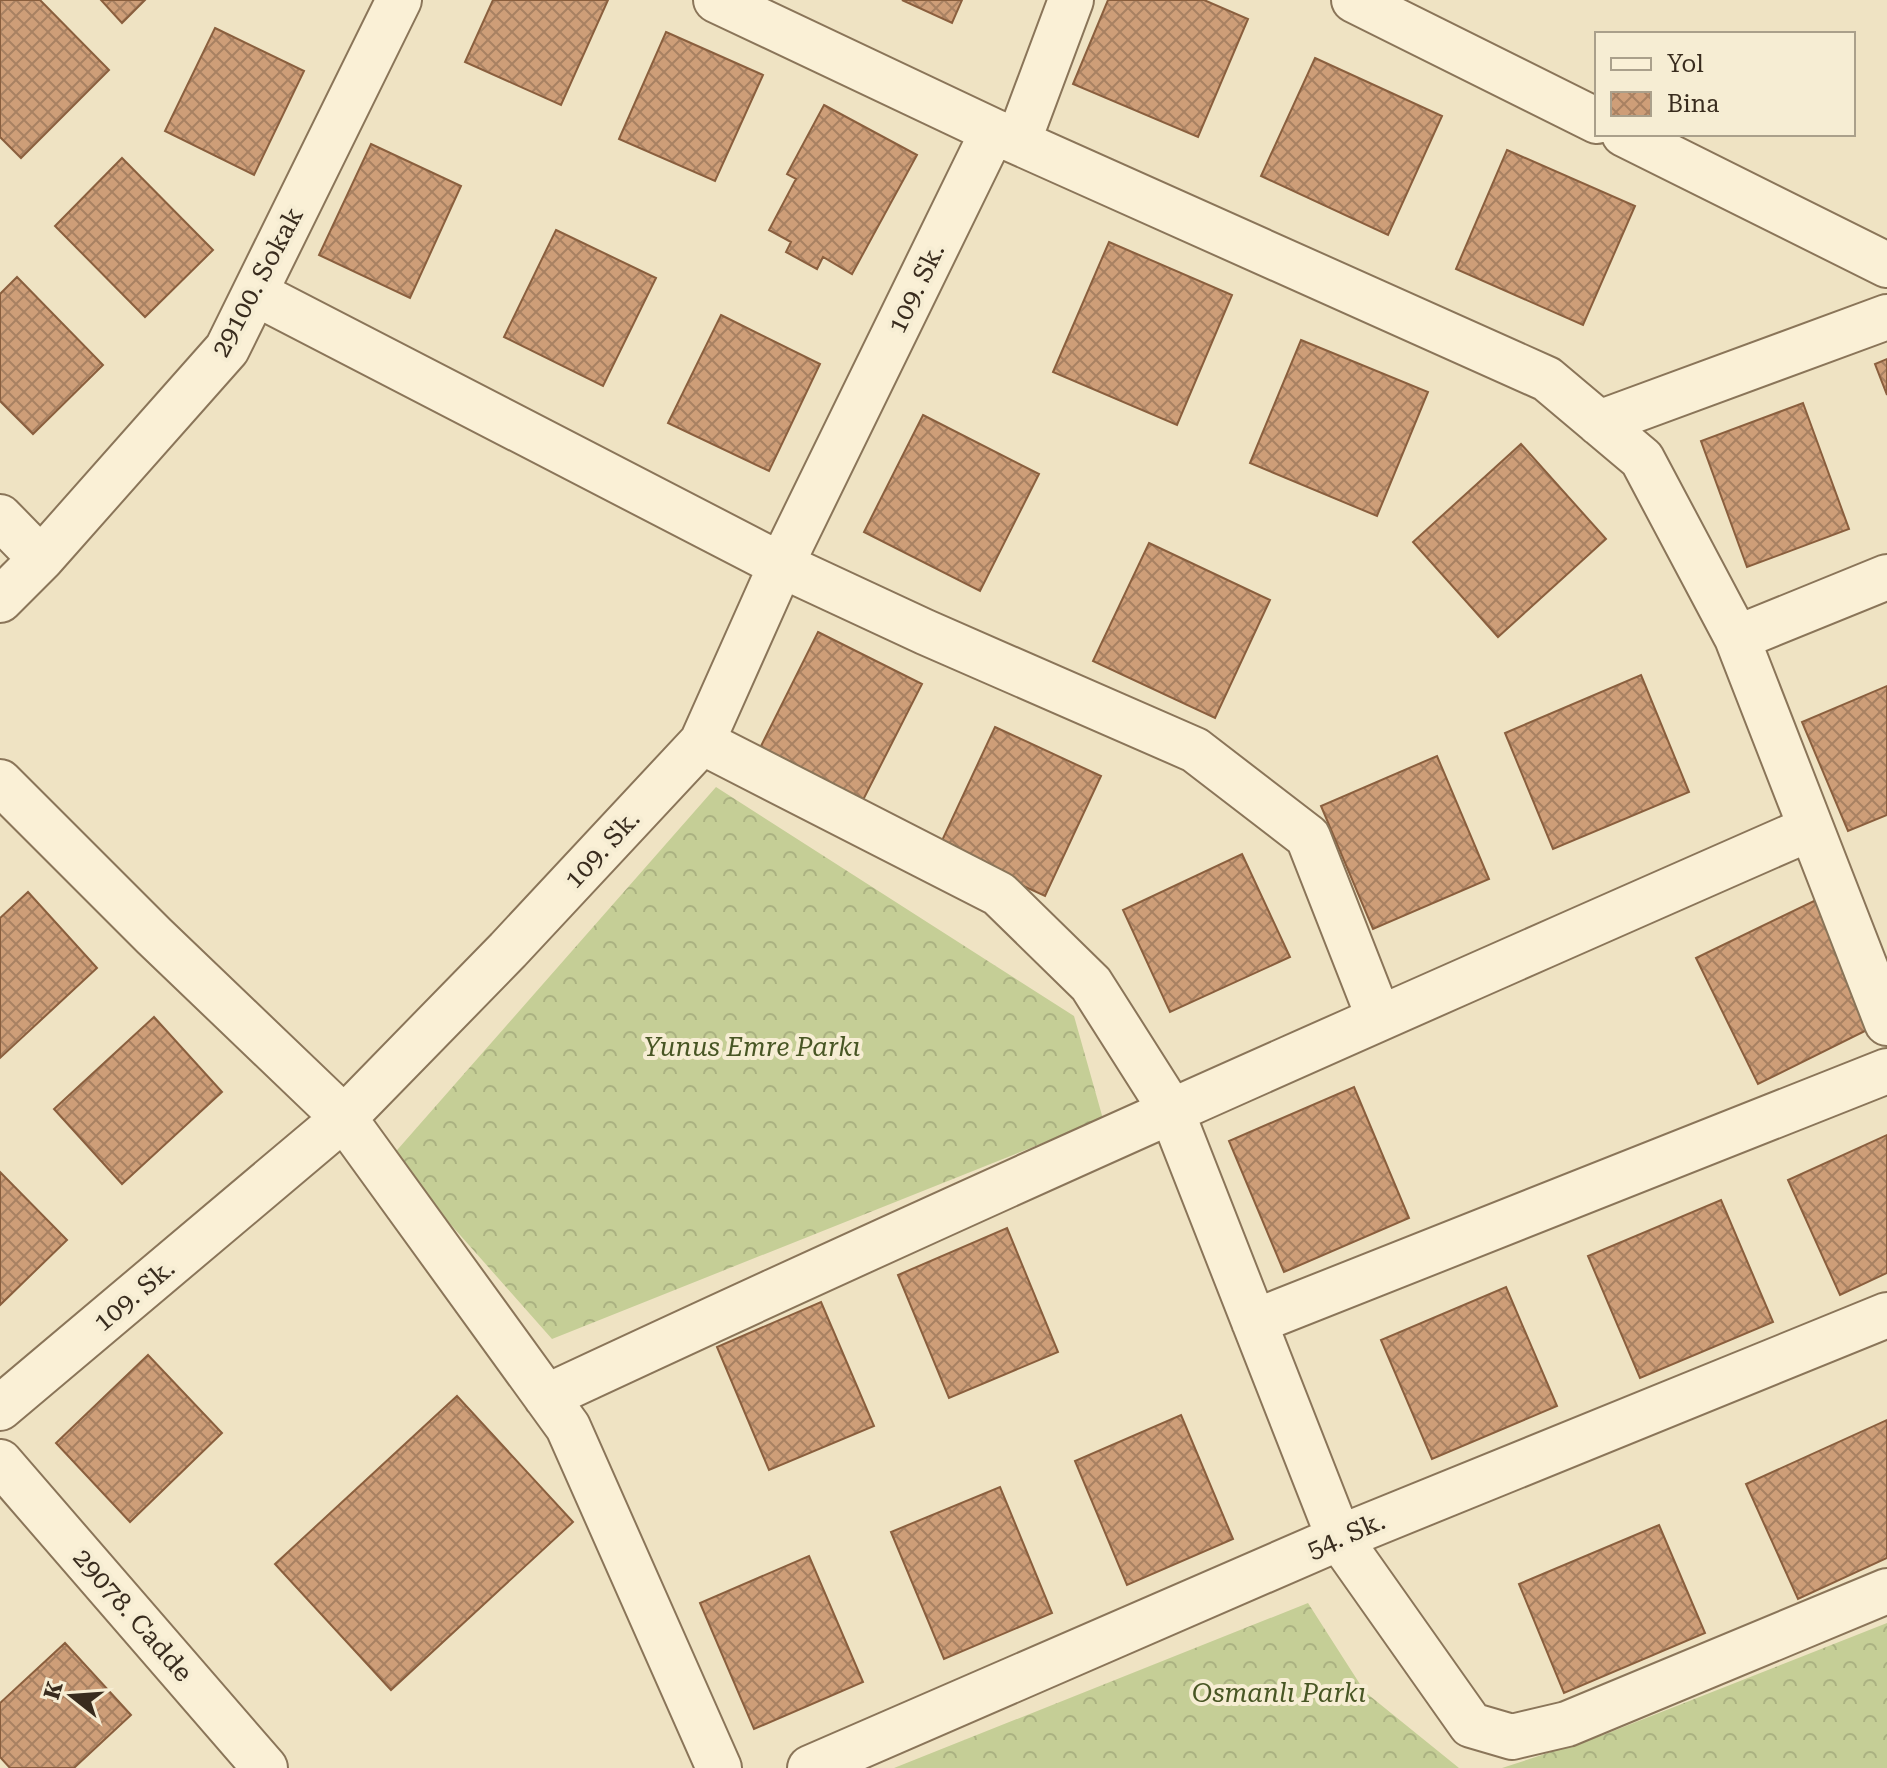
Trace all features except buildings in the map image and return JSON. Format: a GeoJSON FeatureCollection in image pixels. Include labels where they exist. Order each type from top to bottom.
{"type":"FeatureCollection","features":[{"type":"Feature","properties":{"kind":"street","name":"29100. Sokak"},"geometry":{"type":"LineString","coordinates":[[0,600],[41,559],[227,349],[399,0]]}},
{"type":"Feature","properties":{"kind":"street"},"geometry":{"type":"LineString","coordinates":[[716,0],[1006,137],[1547,379],[1642,459],[1737,638],[1887,1023]]}},
{"type":"Feature","properties":{"kind":"street","name":"109. Sk."},"geometry":{"type":"LineString","coordinates":[[0,1408],[344,1118],[508,950],[702,742],[781,565],[1006,137],[1071,0]]}},
{"type":"Feature","properties":{"kind":"street"},"geometry":{"type":"LineString","coordinates":[[1354,0],[1595,120]]}},
{"type":"Feature","properties":{"kind":"street"},"geometry":{"type":"LineString","coordinates":[[1628,136],[1887,265]]}},
{"type":"Feature","properties":{"kind":"street"},"geometry":{"type":"LineString","coordinates":[[255,293],[781,565],[925,632],[1195,750],[1308,837],[1379,1018]]}},
{"type":"Feature","properties":{"kind":"street"},"geometry":{"type":"LineString","coordinates":[[1599,423],[1887,317]]}},
{"type":"Feature","properties":{"kind":"street"},"geometry":{"type":"LineString","coordinates":[[0,517],[41,559]]}},
{"type":"Feature","properties":{"kind":"street"},"geometry":{"type":"LineString","coordinates":[[1737,638],[1887,577]]}},
{"type":"Feature","properties":{"kind":"street"},"geometry":{"type":"LineString","coordinates":[[702,742],[999,894],[1091,984],[1171,1110],[1339,1538],[1471,1725],[1512,1737],[1567,1724],[1887,1591]]}},
{"type":"Feature","properties":{"kind":"street"},"geometry":{"type":"LineString","coordinates":[[0,782],[154,936],[344,1118],[568,1427],[719,1768]]}},
{"type":"Feature","properties":{"kind":"street"},"geometry":{"type":"LineString","coordinates":[[546,1397],[1171,1110],[1811,828]]}},
{"type":"Feature","properties":{"kind":"street"},"geometry":{"type":"LineString","coordinates":[[1254,1322],[1887,1071]]}},
{"type":"Feature","properties":{"kind":"street","name":"54. Sk."},"geometry":{"type":"LineString","coordinates":[[818,1766],[1339,1538],[1887,1315]]}},
{"type":"Feature","properties":{"kind":"street","name":"29078. Cadde"},"geometry":{"type":"LineString","coordinates":[[0,1462],[265,1768]]}},
{"type":"Feature","properties":{"kind":"green space","name":"Yunus Emre Parkı"},"geometry":{"type":"Polygon","coordinates":[[[716,787],[1074,1016],[1103,1119],[552,1339],[391,1157],[716,787]]]}},
{"type":"Feature","properties":{"kind":"green space","name":"Osmanlı Parkı"},"geometry":{"type":"Polygon","coordinates":[[[1308,1603],[1365,1692],[1459,1768],[894,1768],[1308,1603]]]}},
{"type":"Feature","properties":{"kind":"green space"},"geometry":{"type":"Polygon","coordinates":[[[1887,1623],[1887,1768],[1502,1768],[1603,1735],[1887,1623]]]}}]}
